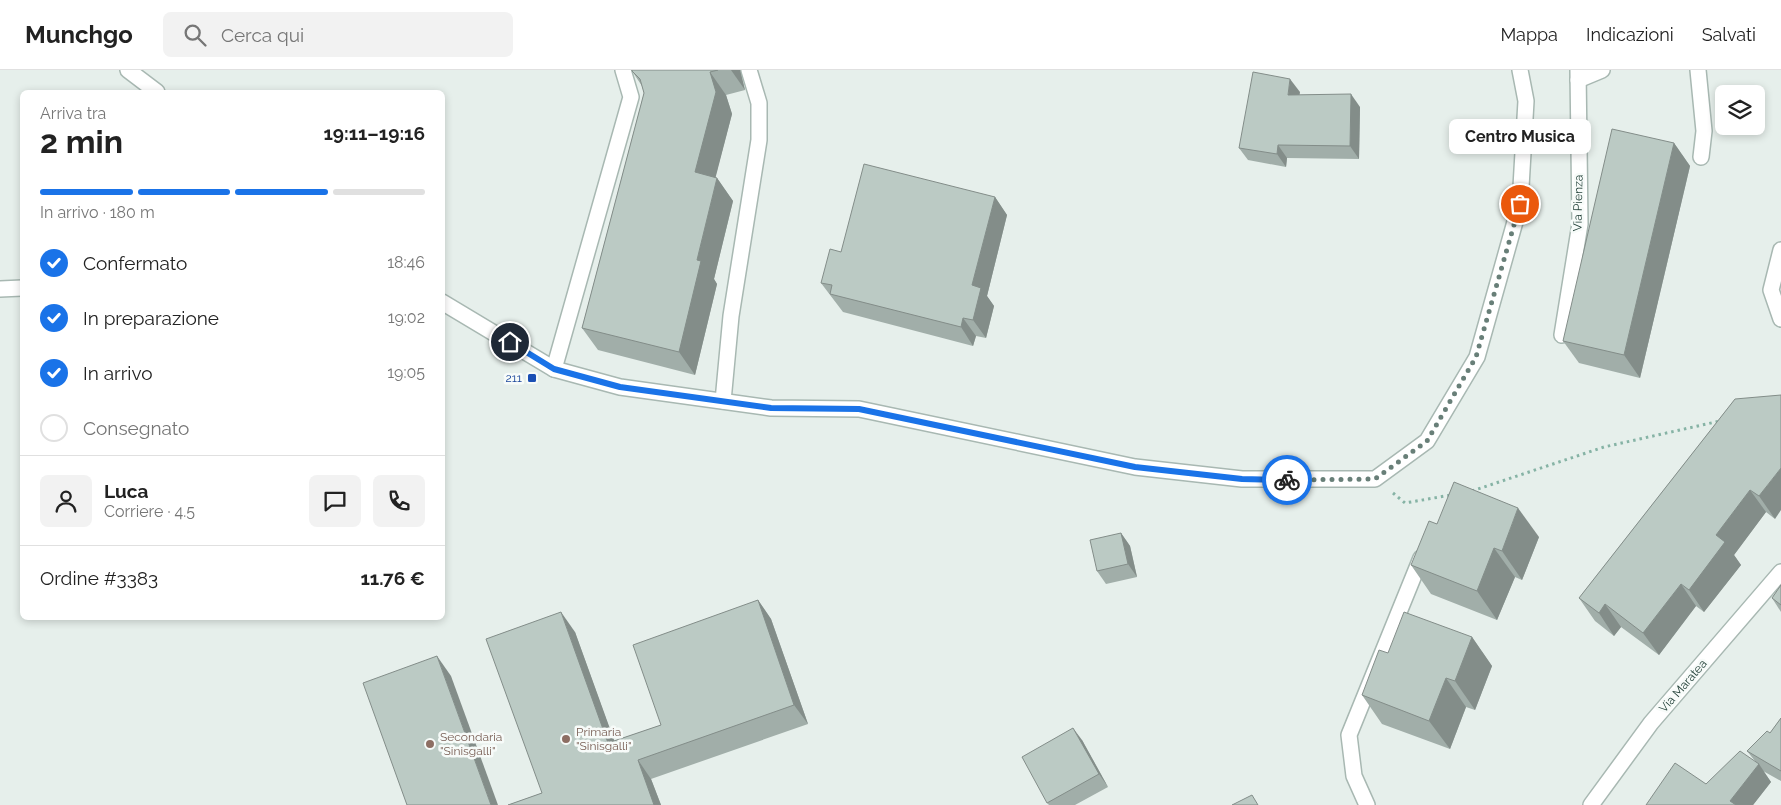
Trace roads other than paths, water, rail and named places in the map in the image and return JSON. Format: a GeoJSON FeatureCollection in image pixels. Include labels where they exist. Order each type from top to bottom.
{"type":"FeatureCollection","features":[{"type":"Feature","properties":{"kind":"street"},"geometry":{"type":"LineString","coordinates":[[128,70],[154,90]]}},
{"type":"Feature","properties":{"kind":"street"},"geometry":{"type":"LineString","coordinates":[[554,369],[631,97],[623,70]]}},
{"type":"Feature","properties":{"kind":"street"},"geometry":{"type":"LineString","coordinates":[[723,401],[732,316],[759,140],[759,103],[748,70]]}},
{"type":"Feature","properties":{"kind":"street"},"geometry":{"type":"LineString","coordinates":[[445,304],[554,369],[620,387],[771,408],[859,409],[1135,467],[1242,479],[1375,479],[1427,441],[1476,357],[1520,204],[1526,101],[1520,70]]}},
{"type":"Feature","properties":{"kind":"street"},"geometry":{"type":"LineString","coordinates":[[1578,75],[1602,70]]}},
{"type":"Feature","properties":{"kind":"street"},"geometry":{"type":"LineString","coordinates":[[1698,70],[1704,131],[1701,158]]}},
{"type":"Feature","properties":{"kind":"street","name":"Via Pienza"},"geometry":{"type":"LineString","coordinates":[[1562,336],[1580,224],[1578,75]]}},
{"type":"Feature","properties":{"kind":"street"},"geometry":{"type":"LineString","coordinates":[[1781,250],[1771,290],[1781,319]]}},
{"type":"Feature","properties":{"kind":"street"},"geometry":{"type":"LineString","coordinates":[[0,289],[20,288]]}},
{"type":"Feature","properties":{"kind":"street"},"geometry":{"type":"LineString","coordinates":[[1367,805],[1354,776],[1349,735],[1421,558]]}},
{"type":"Feature","properties":{"kind":"street","name":"Via Maratea"},"geometry":{"type":"LineString","coordinates":[[1591,805],[1651,723],[1781,572]]}},
{"type":"Feature","properties":{"kind":"place","name":"Centro Musica"},"geometry":{"type":"Point","coordinates":[1520,204]}},
{"type":"Feature","properties":{"kind":"place","name":"211"},"geometry":{"type":"Point","coordinates":[532,378]}},
{"type":"Feature","properties":{"kind":"place","name":"Primaria \"Sinisgalli\""},"geometry":{"type":"Point","coordinates":[566,739]}},
{"type":"Feature","properties":{"kind":"place","name":"Secondaria \"Sinisgalli\""},"geometry":{"type":"Point","coordinates":[430,744]}}]}
